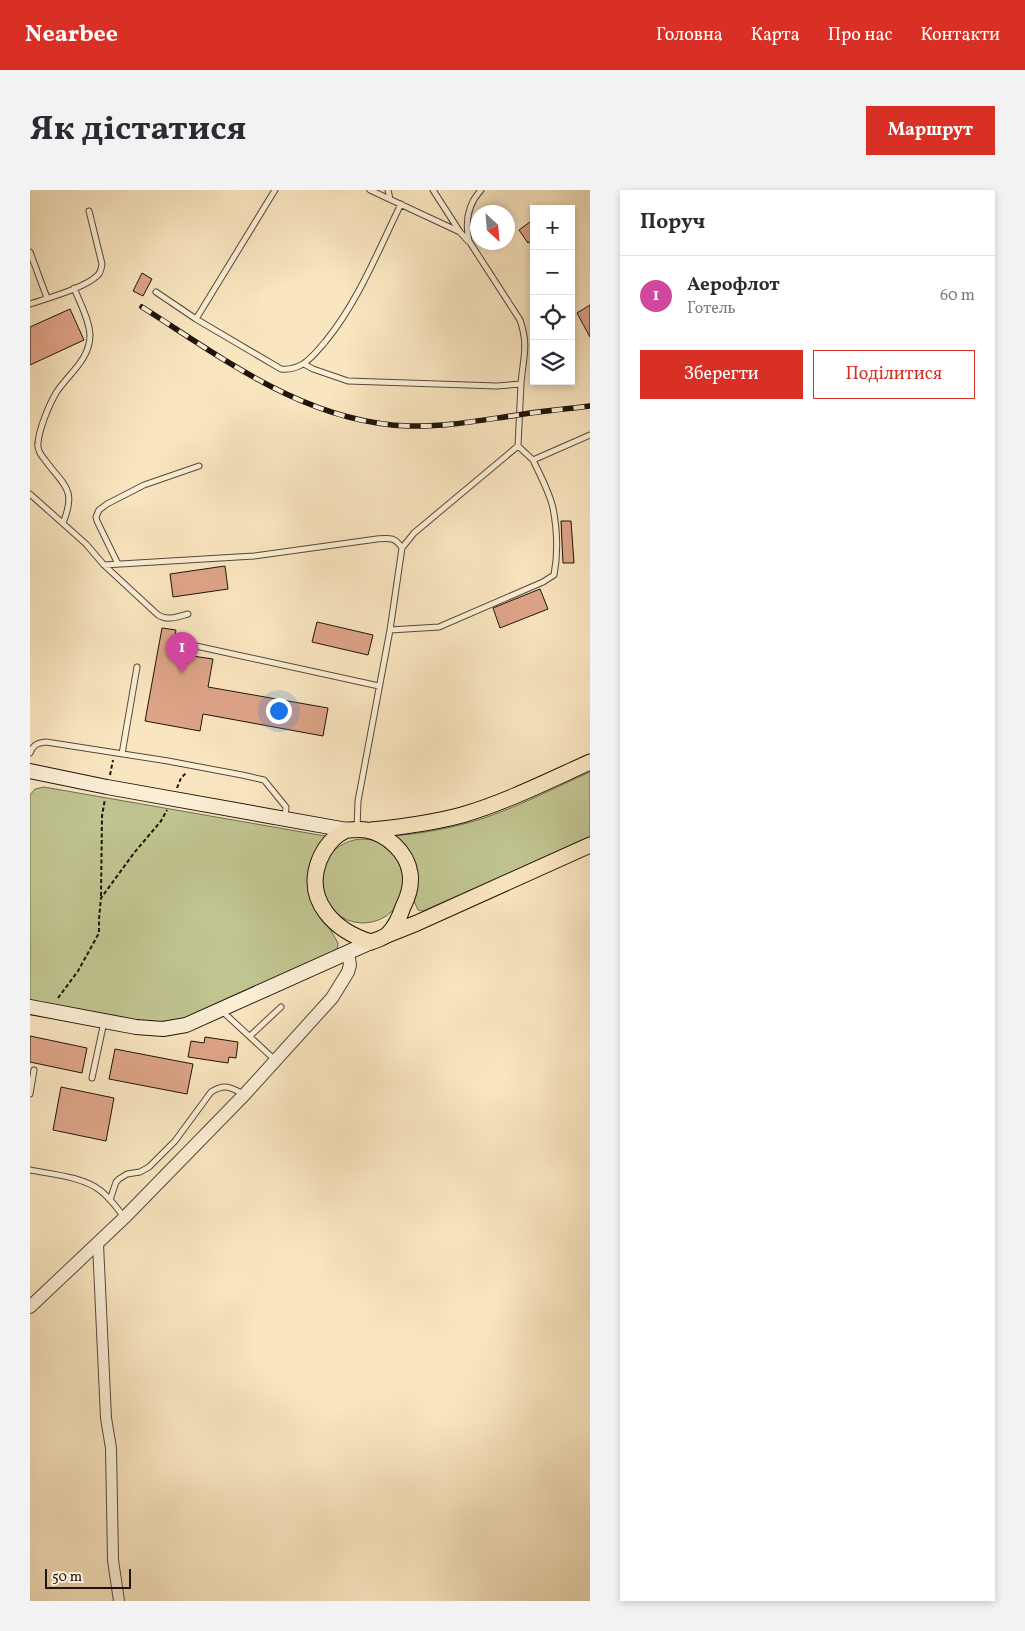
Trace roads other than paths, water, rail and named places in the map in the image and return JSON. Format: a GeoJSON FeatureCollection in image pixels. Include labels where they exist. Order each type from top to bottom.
{"type":"FeatureCollection","features":[{"type":"Feature","properties":{"kind":"main road"},"geometry":{"type":"LineString","coordinates":[[371,942],[340,928],[323,908],[317,895],[316,870],[321,856],[335,838],[357,830],[438,821],[469,813],[495,804],[590,762]]}},
{"type":"Feature","properties":{"kind":"main road"},"geometry":{"type":"LineString","coordinates":[[30,771],[285,819],[383,835],[394,844],[408,864],[411,875],[407,900],[387,935]]}},
{"type":"Feature","properties":{"kind":"main road"},"geometry":{"type":"LineString","coordinates":[[30,1008],[136,1027],[163,1029],[186,1025],[590,845]]}},
{"type":"Feature","properties":{"kind":"street"},"geometry":{"type":"LineString","coordinates":[[30,1307],[124,1218],[245,1094],[332,998],[348,972],[350,965],[348,952]]}},
{"type":"Feature","properties":{"kind":"street"},"geometry":{"type":"LineString","coordinates":[[98,1244],[106,1418],[111,1448],[113,1560],[119,1601]]}},
{"type":"Feature","properties":{"kind":"lane"},"geometry":{"type":"LineString","coordinates":[[196,319],[275,190]]}},
{"type":"Feature","properties":{"kind":"lane"},"geometry":{"type":"LineString","coordinates":[[370,190],[460,232]]}},
{"type":"Feature","properties":{"kind":"lane"},"geometry":{"type":"LineString","coordinates":[[388,190],[390,199]]}},
{"type":"Feature","properties":{"kind":"lane"},"geometry":{"type":"LineString","coordinates":[[357,830],[358,801],[390,630],[402,548],[414,533],[518,446],[521,384],[526,346],[524,332],[520,320],[469,241],[460,232],[433,190]]}},
{"type":"Feature","properties":{"kind":"lane"},"geometry":{"type":"LineString","coordinates":[[469,241],[466,230],[468,211],[473,200],[481,190]]}},
{"type":"Feature","properties":{"kind":"lane"},"geometry":{"type":"LineString","coordinates":[[156,292],[196,319],[281,369],[288,370],[304,364],[331,335],[346,313],[401,204]]}},
{"type":"Feature","properties":{"kind":"lane"},"geometry":{"type":"LineString","coordinates":[[30,304],[74,288],[99,275],[102,264],[89,211]]}},
{"type":"Feature","properties":{"kind":"lane"},"geometry":{"type":"LineString","coordinates":[[30,252],[47,298]]}},
{"type":"Feature","properties":{"kind":"lane"},"geometry":{"type":"LineString","coordinates":[[63,523],[69,508],[70,499],[68,491],[39,453],[37,445],[55,394],[76,370],[89,346],[89,325],[74,288]]}},
{"type":"Feature","properties":{"kind":"lane"},"geometry":{"type":"LineString","coordinates":[[304,364],[313,370],[348,380],[497,386],[521,384]]}},
{"type":"Feature","properties":{"kind":"lane"},"geometry":{"type":"LineString","coordinates":[[533,460],[590,435]]}},
{"type":"Feature","properties":{"kind":"lane"},"geometry":{"type":"LineString","coordinates":[[390,630],[439,627],[543,582],[554,575],[556,540],[553,507],[533,460],[518,446]]}},
{"type":"Feature","properties":{"kind":"lane"},"geometry":{"type":"LineString","coordinates":[[118,564],[96,521],[99,510],[144,485],[199,466]]}},
{"type":"Feature","properties":{"kind":"lane"},"geometry":{"type":"LineString","coordinates":[[30,494],[86,544],[104,565],[158,615],[164,618],[171,618],[188,614]]}},
{"type":"Feature","properties":{"kind":"lane"},"geometry":{"type":"LineString","coordinates":[[104,565],[254,556],[377,539],[393,539],[402,548]]}},
{"type":"Feature","properties":{"kind":"lane"},"geometry":{"type":"LineString","coordinates":[[196,646],[379,686]]}},
{"type":"Feature","properties":{"kind":"lane"},"geometry":{"type":"LineString","coordinates":[[122,754],[137,667]]}},
{"type":"Feature","properties":{"kind":"lane"},"geometry":{"type":"LineString","coordinates":[[30,753],[32,746],[46,742],[114,752],[264,780],[286,807],[285,819]]}},
{"type":"Feature","properties":{"kind":"lane"},"geometry":{"type":"LineString","coordinates":[[250,1036],[281,1007]]}},
{"type":"Feature","properties":{"kind":"lane"},"geometry":{"type":"LineString","coordinates":[[221,1010],[275,1060]]}},
{"type":"Feature","properties":{"kind":"lane"},"geometry":{"type":"LineString","coordinates":[[92,1078],[105,1022]]}},
{"type":"Feature","properties":{"kind":"lane"},"geometry":{"type":"LineString","coordinates":[[30,1094],[34,1070]]}},
{"type":"Feature","properties":{"kind":"lane"},"geometry":{"type":"LineString","coordinates":[[110,1200],[119,1179],[127,1174],[140,1172],[149,1167],[175,1141],[211,1092],[219,1087],[226,1086],[245,1094]]}},
{"type":"Feature","properties":{"kind":"lane"},"geometry":{"type":"LineString","coordinates":[[30,1170],[79,1180],[91,1185],[101,1191],[124,1218]]}},
{"type":"Feature","properties":{"kind":"railway"},"geometry":{"type":"LineString","coordinates":[[142,307],[236,367],[268,385],[301,401],[336,413],[372,422],[409,426],[437,425],[590,406]]}},
{"type":"Feature","properties":{"kind":"place","name":"Аерофлот"},"geometry":{"type":"Point","coordinates":[182,673]}}]}
